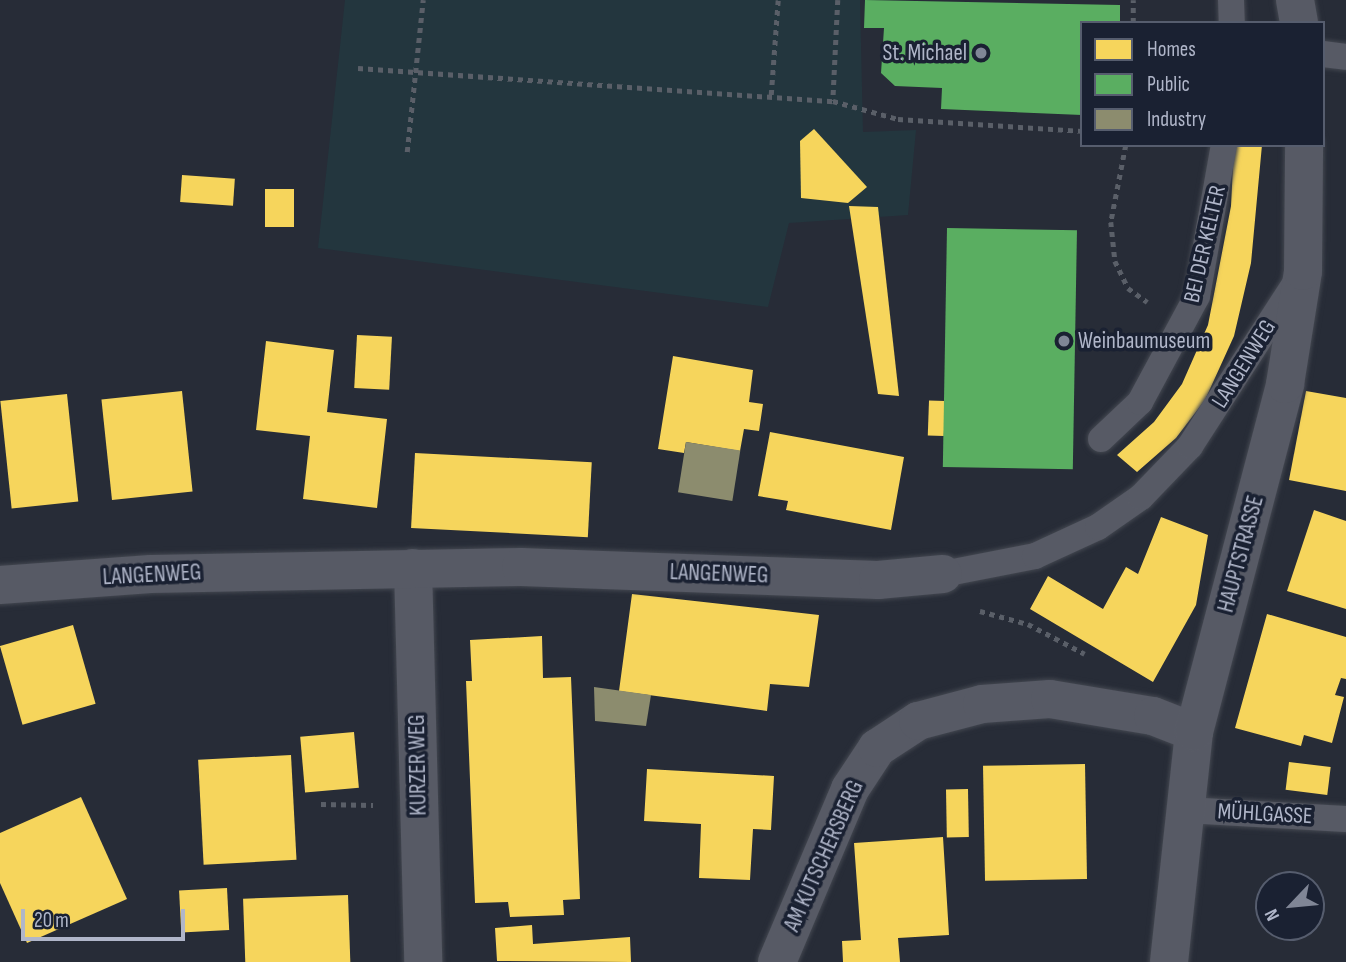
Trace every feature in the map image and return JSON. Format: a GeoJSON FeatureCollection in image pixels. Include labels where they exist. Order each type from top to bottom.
{"type":"FeatureCollection","features":[{"type":"Feature","properties":{"kind":"street"},"geometry":{"type":"LineString","coordinates":[[1295,0],[1298,21]]}},
{"type":"Feature","properties":{"kind":"street","name":"HAUPTSTRASSE"},"geometry":{"type":"LineString","coordinates":[[1169,962],[1194,732],[1285,384],[1303,271],[1304,147]]}},
{"type":"Feature","properties":{"kind":"street","name":"LANGENWEG"},"geometry":{"type":"LineString","coordinates":[[0,585],[413,568],[878,580],[943,574]]}},
{"type":"Feature","properties":{"kind":"street","name":"KURZER WEG"},"geometry":{"type":"LineString","coordinates":[[413,568],[423,962]]}},
{"type":"Feature","properties":{"kind":"street","name":"AM KUTSCHERSBERG"},"geometry":{"type":"LineString","coordinates":[[777,962],[850,789],[877,748],[918,721],[982,704],[1050,699],[1153,716],[1194,732]]}},
{"type":"Feature","properties":{"kind":"lane"},"geometry":{"type":"LineString","coordinates":[[1231,0],[1232,21]]}},
{"type":"Feature","properties":{"kind":"lane"},"geometry":{"type":"LineString","coordinates":[[1325,54],[1346,57]]}},
{"type":"Feature","properties":{"kind":"lane","name":"BEI DER KELTER"},"geometry":{"type":"LineString","coordinates":[[1101,439],[1140,402],[1197,296],[1224,147]]}},
{"type":"Feature","properties":{"kind":"lane","name":"LANGENWEG"},"geometry":{"type":"LineString","coordinates":[[943,574],[1035,555],[1098,527],[1141,497],[1190,446],[1303,271]]}},
{"type":"Feature","properties":{"kind":"lane","name":"MÜHLGASSE"},"geometry":{"type":"LineString","coordinates":[[1185,810],[1346,819]]}},
{"type":"Feature","properties":{"kind":"path"},"geometry":{"type":"LineString","coordinates":[[407,152],[424,0]]}},
{"type":"Feature","properties":{"kind":"path"},"geometry":{"type":"LineString","coordinates":[[771,95],[778,0]]}},
{"type":"Feature","properties":{"kind":"path"},"geometry":{"type":"LineString","coordinates":[[834,101],[838,0]]}},
{"type":"Feature","properties":{"kind":"path"},"geometry":{"type":"LineString","coordinates":[[1133,0],[1133,21]]}},
{"type":"Feature","properties":{"kind":"path"},"geometry":{"type":"LineString","coordinates":[[358,68],[771,95],[834,101],[898,119],[1080,131]]}},
{"type":"Feature","properties":{"kind":"path"},"geometry":{"type":"LineString","coordinates":[[1126,147],[1111,222],[1115,261],[1128,288],[1182,328]]}},
{"type":"Feature","properties":{"kind":"path"},"geometry":{"type":"LineString","coordinates":[[943,574],[962,606],[1028,624],[1096,659]]}},
{"type":"Feature","properties":{"kind":"shaded area"},"geometry":{"type":"Polygon","coordinates":[[[345,0],[860,0],[863,132],[916,130],[908,215],[789,223],[768,307],[318,248],[345,0]]]}},
{"type":"Feature","properties":{"kind":"building: Homes"},"geometry":{"type":"Polygon","coordinates":[[[814,129],[867,187],[848,203],[801,198],[800,141],[814,129]]]}},
{"type":"Feature","properties":{"kind":"building: Homes"},"geometry":{"type":"Polygon","coordinates":[[[1234,147],[1262,147],[1251,263],[1234,336],[1205,400],[1176,438],[1137,472],[1117,455],[1154,422],[1182,384],[1208,325],[1231,206],[1234,147]]]}},
{"type":"Feature","properties":{"kind":"building: Homes"},"geometry":{"type":"Polygon","coordinates":[[[182,175],[235,179],[233,206],[180,202],[182,175]]]}},
{"type":"Feature","properties":{"kind":"building: Homes"},"geometry":{"type":"Polygon","coordinates":[[[265,189],[294,189],[294,227],[265,227],[265,189]]]}},
{"type":"Feature","properties":{"kind":"building: Homes"},"geometry":{"type":"Polygon","coordinates":[[[849,206],[878,207],[899,396],[878,394],[849,206]]]}},
{"type":"Feature","properties":{"kind":"building: Homes"},"geometry":{"type":"Polygon","coordinates":[[[357,335],[392,337],[389,390],[354,388],[357,335]]]}},
{"type":"Feature","properties":{"kind":"building: Homes"},"geometry":{"type":"Polygon","coordinates":[[[266,341],[334,350],[327,412],[387,419],[377,508],[303,499],[310,436],[256,430],[266,341]]]}},
{"type":"Feature","properties":{"kind":"building: Homes"},"geometry":{"type":"Polygon","coordinates":[[[673,356],[753,370],[749,402],[763,404],[759,431],[744,429],[740,451],[686,442],[684,453],[658,449],[673,356]]]}},
{"type":"Feature","properties":{"kind":"building: Homes"},"geometry":{"type":"Polygon","coordinates":[[[182,391],[193,491],[112,500],[101,399],[182,391]]]}},
{"type":"Feature","properties":{"kind":"building: Homes"},"geometry":{"type":"Polygon","coordinates":[[[1306,391],[1346,398],[1346,491],[1289,480],[1306,391]]]}},
{"type":"Feature","properties":{"kind":"building: Homes"},"geometry":{"type":"Polygon","coordinates":[[[67,394],[78,501],[12,508],[0,401],[67,394]]]}},
{"type":"Feature","properties":{"kind":"building: Homes"},"geometry":{"type":"Polygon","coordinates":[[[929,400],[945,401],[944,436],[928,435],[929,400]]]}},
{"type":"Feature","properties":{"kind":"building: Homes"},"geometry":{"type":"Polygon","coordinates":[[[770,432],[904,457],[891,530],[786,510],[788,501],[758,496],[770,432]]]}},
{"type":"Feature","properties":{"kind":"building: Homes"},"geometry":{"type":"Polygon","coordinates":[[[415,453],[592,462],[588,537],[411,528],[415,453]]]}},
{"type":"Feature","properties":{"kind":"building: Homes"},"geometry":{"type":"Polygon","coordinates":[[[1314,510],[1346,521],[1346,609],[1287,591],[1314,510]]]}},
{"type":"Feature","properties":{"kind":"building: Homes"},"geometry":{"type":"Polygon","coordinates":[[[1161,517],[1208,535],[1196,605],[1153,682],[1030,609],[1048,576],[1103,609],[1126,567],[1138,574],[1161,517]]]}},
{"type":"Feature","properties":{"kind":"building: Homes"},"geometry":{"type":"Polygon","coordinates":[[[632,594],[819,615],[809,687],[770,684],[767,711],[619,691],[632,594]]]}},
{"type":"Feature","properties":{"kind":"building: Homes"},"geometry":{"type":"Polygon","coordinates":[[[1267,614],[1346,637],[1346,679],[1341,678],[1335,695],[1344,697],[1332,743],[1304,735],[1301,746],[1235,728],[1267,614]]]}},
{"type":"Feature","properties":{"kind":"building: Homes"},"geometry":{"type":"Polygon","coordinates":[[[73,625],[96,704],[23,725],[0,646],[73,625]]]}},
{"type":"Feature","properties":{"kind":"building: Homes"},"geometry":{"type":"Polygon","coordinates":[[[542,636],[543,678],[571,677],[580,899],[563,900],[564,915],[510,917],[508,902],[475,903],[466,681],[472,681],[470,640],[542,636]]]}},
{"type":"Feature","properties":{"kind":"building: Homes"},"geometry":{"type":"Polygon","coordinates":[[[354,732],[359,788],[305,792],[300,737],[354,732]]]}},
{"type":"Feature","properties":{"kind":"building: Homes"},"geometry":{"type":"Polygon","coordinates":[[[291,755],[296,860],[204,865],[198,760],[291,755]]]}},
{"type":"Feature","properties":{"kind":"building: Homes"},"geometry":{"type":"Polygon","coordinates":[[[1289,762],[1331,767],[1327,795],[1286,790],[1289,762]]]}},
{"type":"Feature","properties":{"kind":"building: Homes"},"geometry":{"type":"Polygon","coordinates":[[[1085,764],[1087,879],[985,881],[983,766],[1085,764]]]}},
{"type":"Feature","properties":{"kind":"building: Homes"},"geometry":{"type":"Polygon","coordinates":[[[647,769],[774,776],[771,830],[753,829],[750,880],[699,878],[701,824],[644,821],[647,769]]]}},
{"type":"Feature","properties":{"kind":"building: Homes"},"geometry":{"type":"Polygon","coordinates":[[[946,789],[968,789],[969,837],[947,837],[946,789]]]}},
{"type":"Feature","properties":{"kind":"building: Homes"},"geometry":{"type":"Polygon","coordinates":[[[81,797],[127,899],[27,943],[0,883],[0,833],[81,797]]]}},
{"type":"Feature","properties":{"kind":"building: Homes"},"geometry":{"type":"Polygon","coordinates":[[[943,837],[949,935],[898,938],[900,962],[843,962],[842,941],[861,940],[854,843],[943,837]]]}},
{"type":"Feature","properties":{"kind":"building: Homes"},"geometry":{"type":"Polygon","coordinates":[[[227,888],[229,930],[181,932],[179,891],[227,888]]]}},
{"type":"Feature","properties":{"kind":"building: Homes"},"geometry":{"type":"Polygon","coordinates":[[[348,895],[350,962],[245,962],[243,899],[348,895]]]}},
{"type":"Feature","properties":{"kind":"building: Homes"},"geometry":{"type":"Polygon","coordinates":[[[532,925],[533,944],[630,937],[631,962],[497,961],[495,928],[532,925]]]}},
{"type":"Feature","properties":{"kind":"building: Public","name":"St. Michael"},"geometry":{"type":"Polygon","coordinates":[[[865,0],[1120,5],[1120,21],[1080,21],[1080,115],[941,109],[942,88],[895,86],[881,73],[884,28],[864,28],[865,0]]]}},
{"type":"Feature","properties":{"kind":"building: Public"},"geometry":{"type":"Polygon","coordinates":[[[947,228],[1077,230],[1073,469],[943,467],[947,228]]]}},
{"type":"Feature","properties":{"kind":"building: Industry"},"geometry":{"type":"Polygon","coordinates":[[[686,442],[740,451],[732,501],[678,492],[686,442]]]}},
{"type":"Feature","properties":{"kind":"building: Industry"},"geometry":{"type":"Polygon","coordinates":[[[594,687],[651,695],[646,726],[595,721],[594,687]]]}},
{"type":"Feature","properties":{"kind":"place","name":"St. Michael"},"geometry":{"type":"Point","coordinates":[981,53]}},
{"type":"Feature","properties":{"kind":"place","name":"Weinbaumuseum"},"geometry":{"type":"Point","coordinates":[1064,341]}}]}
